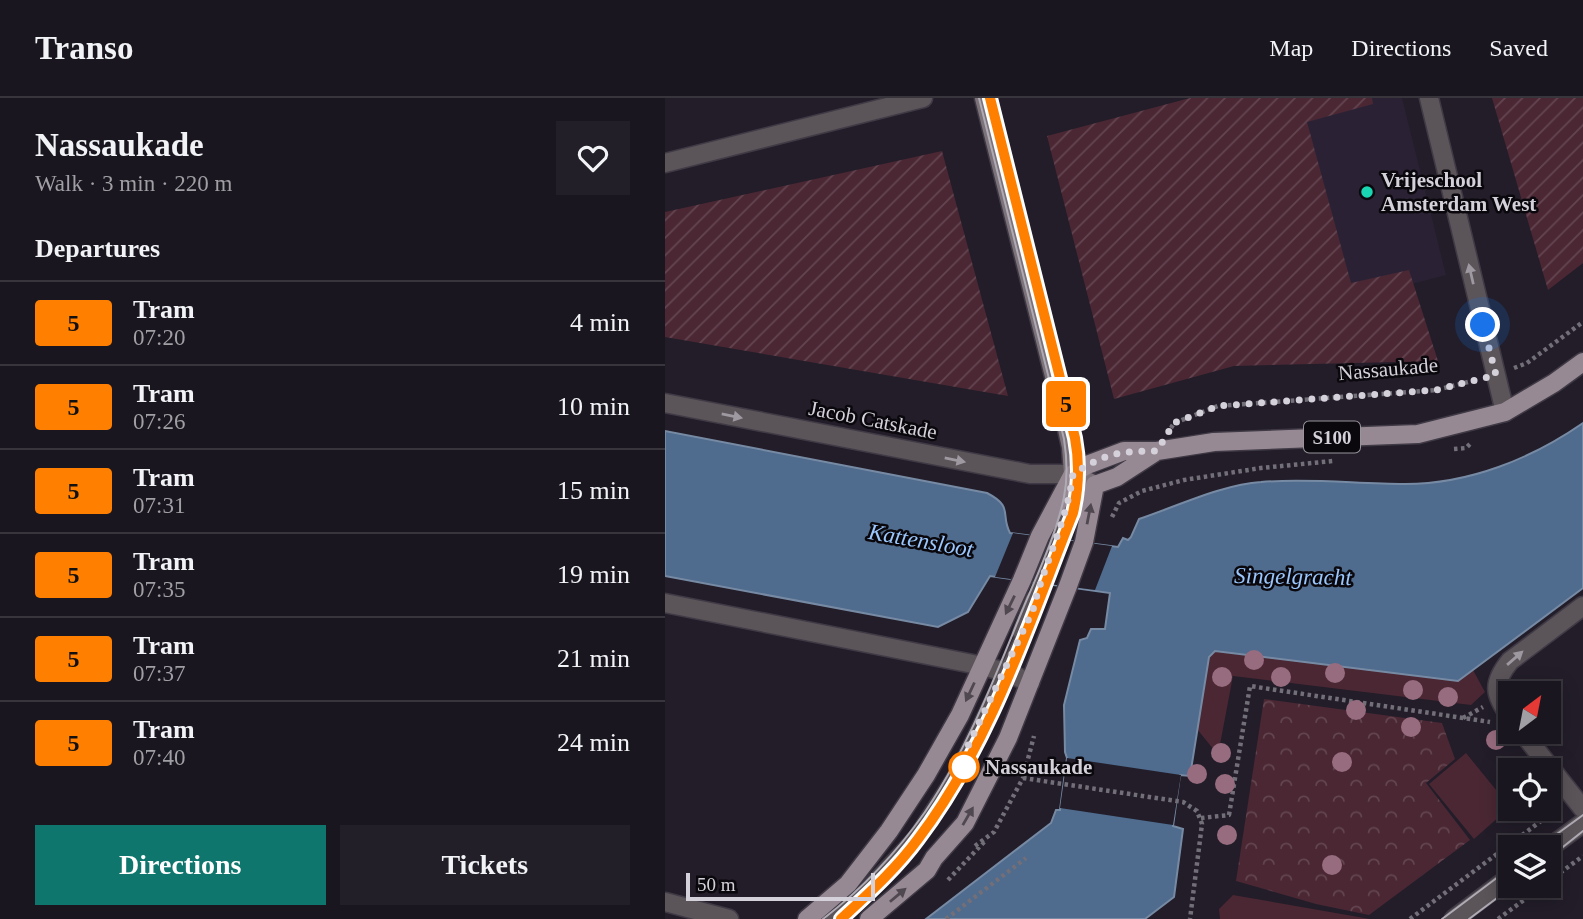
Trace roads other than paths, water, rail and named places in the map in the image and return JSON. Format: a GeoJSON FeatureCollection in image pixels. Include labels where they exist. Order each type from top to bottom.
{"type":"FeatureCollection","features":[{"type":"Feature","properties":{"kind":"main road","name":"S100"},"geometry":{"type":"LineString","coordinates":[[1073,474],[1087,465],[1124,451],[1157,451],[1214,443],[1418,434],[1505,412],[1583,362]]}},
{"type":"Feature","properties":{"kind":"main road","name":"S100"},"geometry":{"type":"LineString","coordinates":[[1095,485],[1117,477],[1157,451]]}},
{"type":"Feature","properties":{"kind":"main road"},"geometry":{"type":"LineString","coordinates":[[807,919],[848,884],[889,831],[926,775],[960,715],[997,630],[1031,581],[1073,474]]}},
{"type":"Feature","properties":{"kind":"main road"},"geometry":{"type":"LineString","coordinates":[[869,919],[927,870],[934,858],[965,823],[1008,738],[1068,586],[1084,542],[1095,485]]}},
{"type":"Feature","properties":{"kind":"street"},"geometry":{"type":"LineString","coordinates":[[665,163],[923,98]]}},
{"type":"Feature","properties":{"kind":"street"},"geometry":{"type":"LineString","coordinates":[[984,98],[1069,437],[1073,474],[1095,485]]}},
{"type":"Feature","properties":{"kind":"street"},"geometry":{"type":"LineString","coordinates":[[1429,98],[1505,412]]}},
{"type":"Feature","properties":{"kind":"street","name":"Jacob Catskade"},"geometry":{"type":"LineString","coordinates":[[665,403],[1030,474],[1073,474]]}},
{"type":"Feature","properties":{"kind":"street"},"geometry":{"type":"LineString","coordinates":[[665,603],[983,666],[1003,671],[1030,683]]}},
{"type":"Feature","properties":{"kind":"street"},"geometry":{"type":"LineString","coordinates":[[1498,681],[1500,673],[1510,662],[1583,606]]}},
{"type":"Feature","properties":{"kind":"street"},"geometry":{"type":"LineString","coordinates":[[1531,744],[1578,803]]}},
{"type":"Feature","properties":{"kind":"street"},"geometry":{"type":"LineString","coordinates":[[1561,839],[1583,823]]}},
{"type":"Feature","properties":{"kind":"street"},"geometry":{"type":"LineString","coordinates":[[1454,919],[1498,886]]}},
{"type":"Feature","properties":{"kind":"street"},"geometry":{"type":"LineString","coordinates":[[665,902],[729,919]]}},
{"type":"Feature","properties":{"kind":"lane"},"geometry":{"type":"LineString","coordinates":[[831,919],[874,881],[914,836],[956,771],[1033,610],[1031,581]]}},
{"type":"Feature","properties":{"kind":"water"},"geometry":{"type":"Polygon","coordinates":[[[1583,423],[1583,588],[1458,681],[1215,651],[1209,657],[1190,776],[1180,775],[1173,826],[1183,829],[1174,897],[1145,919],[926,919],[1051,823],[1056,810],[1060,810],[1067,758],[1064,705],[1080,640],[1087,638],[1091,629],[1105,629],[1110,593],[990,576],[968,612],[938,627],[665,576],[665,431],[987,493],[1004,507],[1010,533],[1118,547],[1123,538],[1128,540],[1131,537],[1139,519],[1231,487],[1279,481],[1405,484],[1453,480],[1521,458],[1583,423]]]}},
{"type":"Feature","properties":{"kind":"tram line"},"geometry":{"type":"LineString","coordinates":[[823,919],[865,883],[891,856],[925,812],[954,764],[990,688],[1046,555],[1064,497],[1067,468],[1064,439],[979,98]]}},
{"type":"Feature","properties":{"kind":"tram line","name":"5"},"geometry":{"type":"LineString","coordinates":[[841,919],[901,861],[935,816],[957,779],[1009,673],[1073,513],[1077,495],[1079,470],[1075,438],[990,98]]}},
{"type":"Feature","properties":{"kind":"tram line"},"geometry":{"type":"LineString","coordinates":[[841,919],[901,861],[935,816],[964,767],[996,701],[1073,513],[1079,470],[1072,428]]}},
{"type":"Feature","properties":{"kind":"tram line"},"geometry":{"type":"LineString","coordinates":[[1556,835],[1583,815]]}},
{"type":"Feature","properties":{"kind":"tram line"},"geometry":{"type":"LineString","coordinates":[[1561,848],[1583,831]]}},
{"type":"Feature","properties":{"kind":"tram line"},"geometry":{"type":"LineString","coordinates":[[1442,919],[1498,877]]}},
{"type":"Feature","properties":{"kind":"tram line"},"geometry":{"type":"LineString","coordinates":[[1469,919],[1498,897]]}},
{"type":"Feature","properties":{"kind":"place","name":"Vrijeschool Amsterdam West"},"geometry":{"type":"Point","coordinates":[1367,192]}},
{"type":"Feature","properties":{"kind":"place","name":"Nassaukade"},"geometry":{"type":"Point","coordinates":[964,767]}},
{"type":"Feature","properties":{"kind":"water label","name":"Kattensloot"},"geometry":{"type":"Point","coordinates":[921,540]}},
{"type":"Feature","properties":{"kind":"water label","name":"Singelgracht"},"geometry":{"type":"Point","coordinates":[1293,576]}}]}
